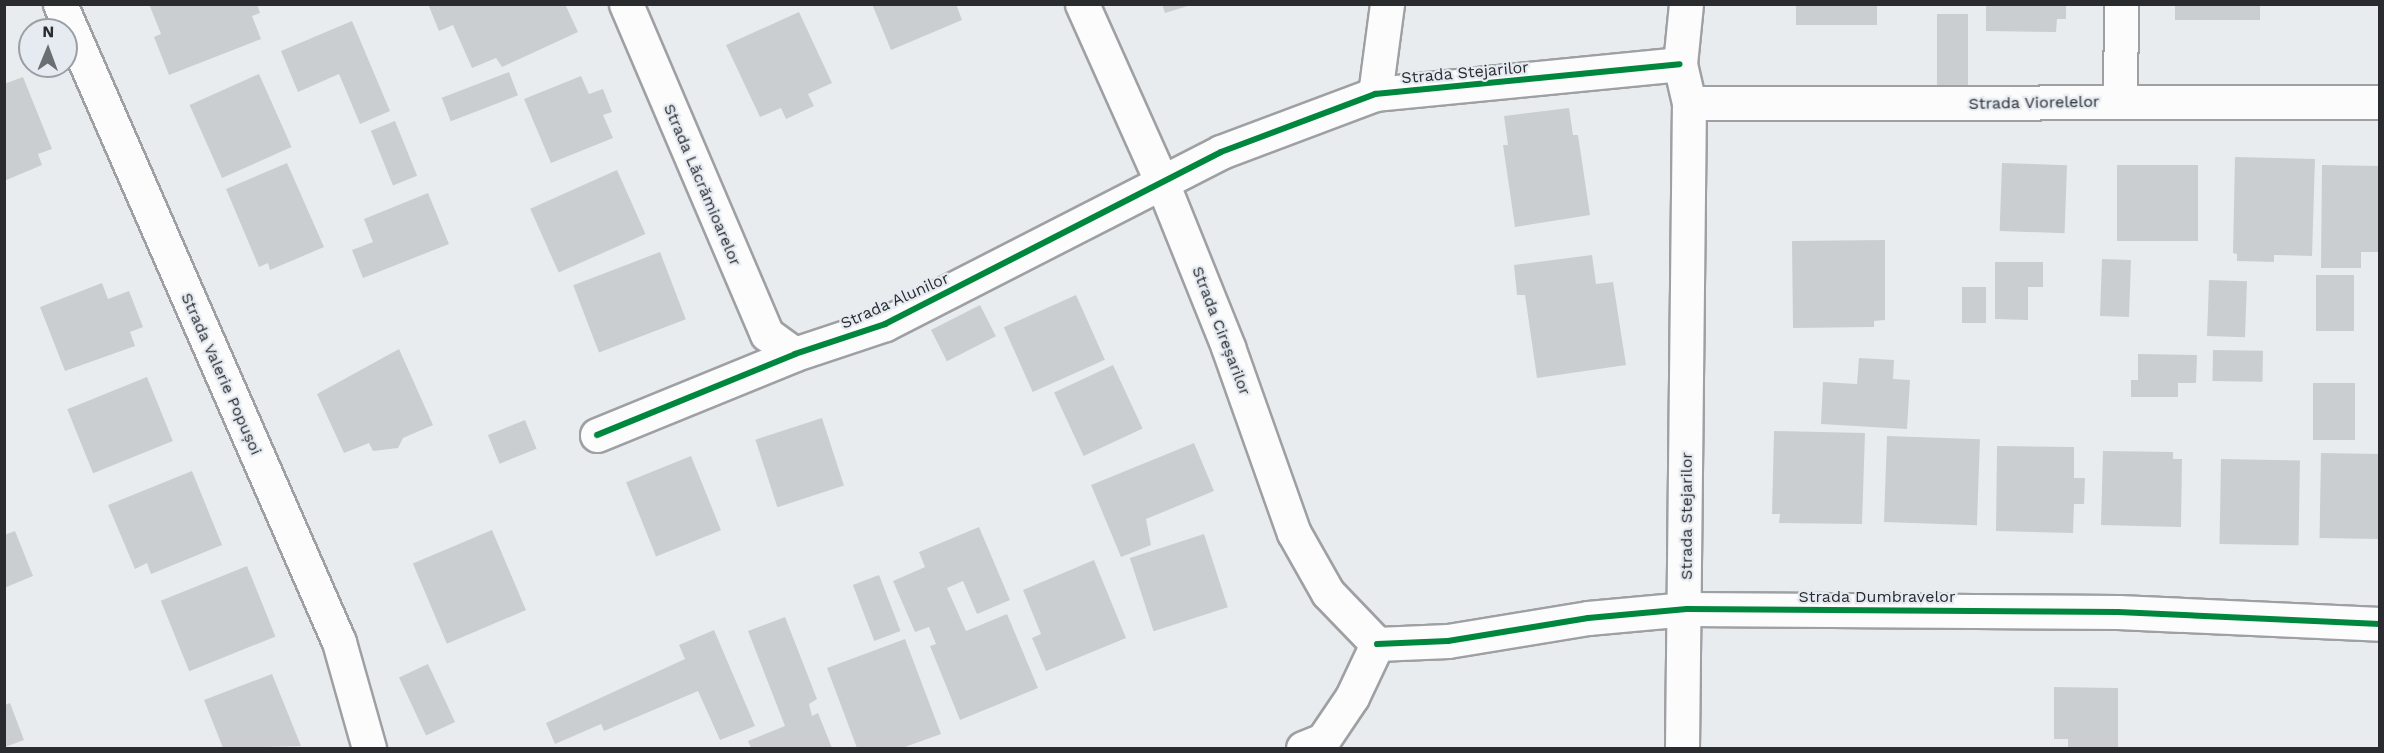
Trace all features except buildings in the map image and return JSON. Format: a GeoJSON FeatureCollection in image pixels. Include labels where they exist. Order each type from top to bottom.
{"type":"FeatureCollection","features":[{"type":"Feature","properties":{"kind":"street","name":"Strada Valerie Popușoi"},"geometry":{"type":"LineString","coordinates":[[60,4],[339,642],[369,748]]}},
{"type":"Feature","properties":{"kind":"street","name":"Strada Lăcrămioarelor"},"geometry":{"type":"LineString","coordinates":[[626,4],[767,334],[795,354]]}},
{"type":"Feature","properties":{"kind":"street","name":"Strada Cireșarilor"},"geometry":{"type":"LineString","coordinates":[[1082,4],[1163,185],[1228,347],[1294,532],[1328,593],[1377,644]]}},
{"type":"Feature","properties":{"kind":"street"},"geometry":{"type":"LineString","coordinates":[[1375,94],[1387,4]]}},
{"type":"Feature","properties":{"kind":"street","name":"Strada Stejarilor"},"geometry":{"type":"LineString","coordinates":[[1682,748],[1687,609],[1689,103],[1680,64],[1686,4]]}},
{"type":"Feature","properties":{"kind":"street"},"geometry":{"type":"LineString","coordinates":[[2120,101],[2121,4]]}},
{"type":"Feature","properties":{"kind":"street","name":"Strada Stejarilor"},"geometry":{"type":"LineString","coordinates":[[1163,185],[1221,152],[1375,94],[1680,64]]}},
{"type":"Feature","properties":{"kind":"street","name":"Strada Viorelelor"},"geometry":{"type":"LineString","coordinates":[[1689,103],[2379,102]]}},
{"type":"Feature","properties":{"kind":"street","name":"Strada Alunilor"},"geometry":{"type":"LineString","coordinates":[[597,435],[795,354],[885,324],[1163,185]]}},
{"type":"Feature","properties":{"kind":"street","name":"Strada Dumbravelor"},"geometry":{"type":"LineString","coordinates":[[1377,644],[1448,641],[1588,618],[1687,609],[2118,612],[2379,624]]}},
{"type":"Feature","properties":{"kind":"street"},"geometry":{"type":"LineString","coordinates":[[1303,748],[1323,740],[1347,706],[1377,644]]}},
{"type":"Feature","properties":{"kind":"cycle path"},"geometry":{"type":"LineString","coordinates":[[597,435],[795,354],[885,324],[1221,152],[1375,94],[1680,64]]}},
{"type":"Feature","properties":{"kind":"cycle path"},"geometry":{"type":"LineString","coordinates":[[1377,644],[1448,641],[1588,618],[1687,609],[2118,612],[2380,624]]}}]}
